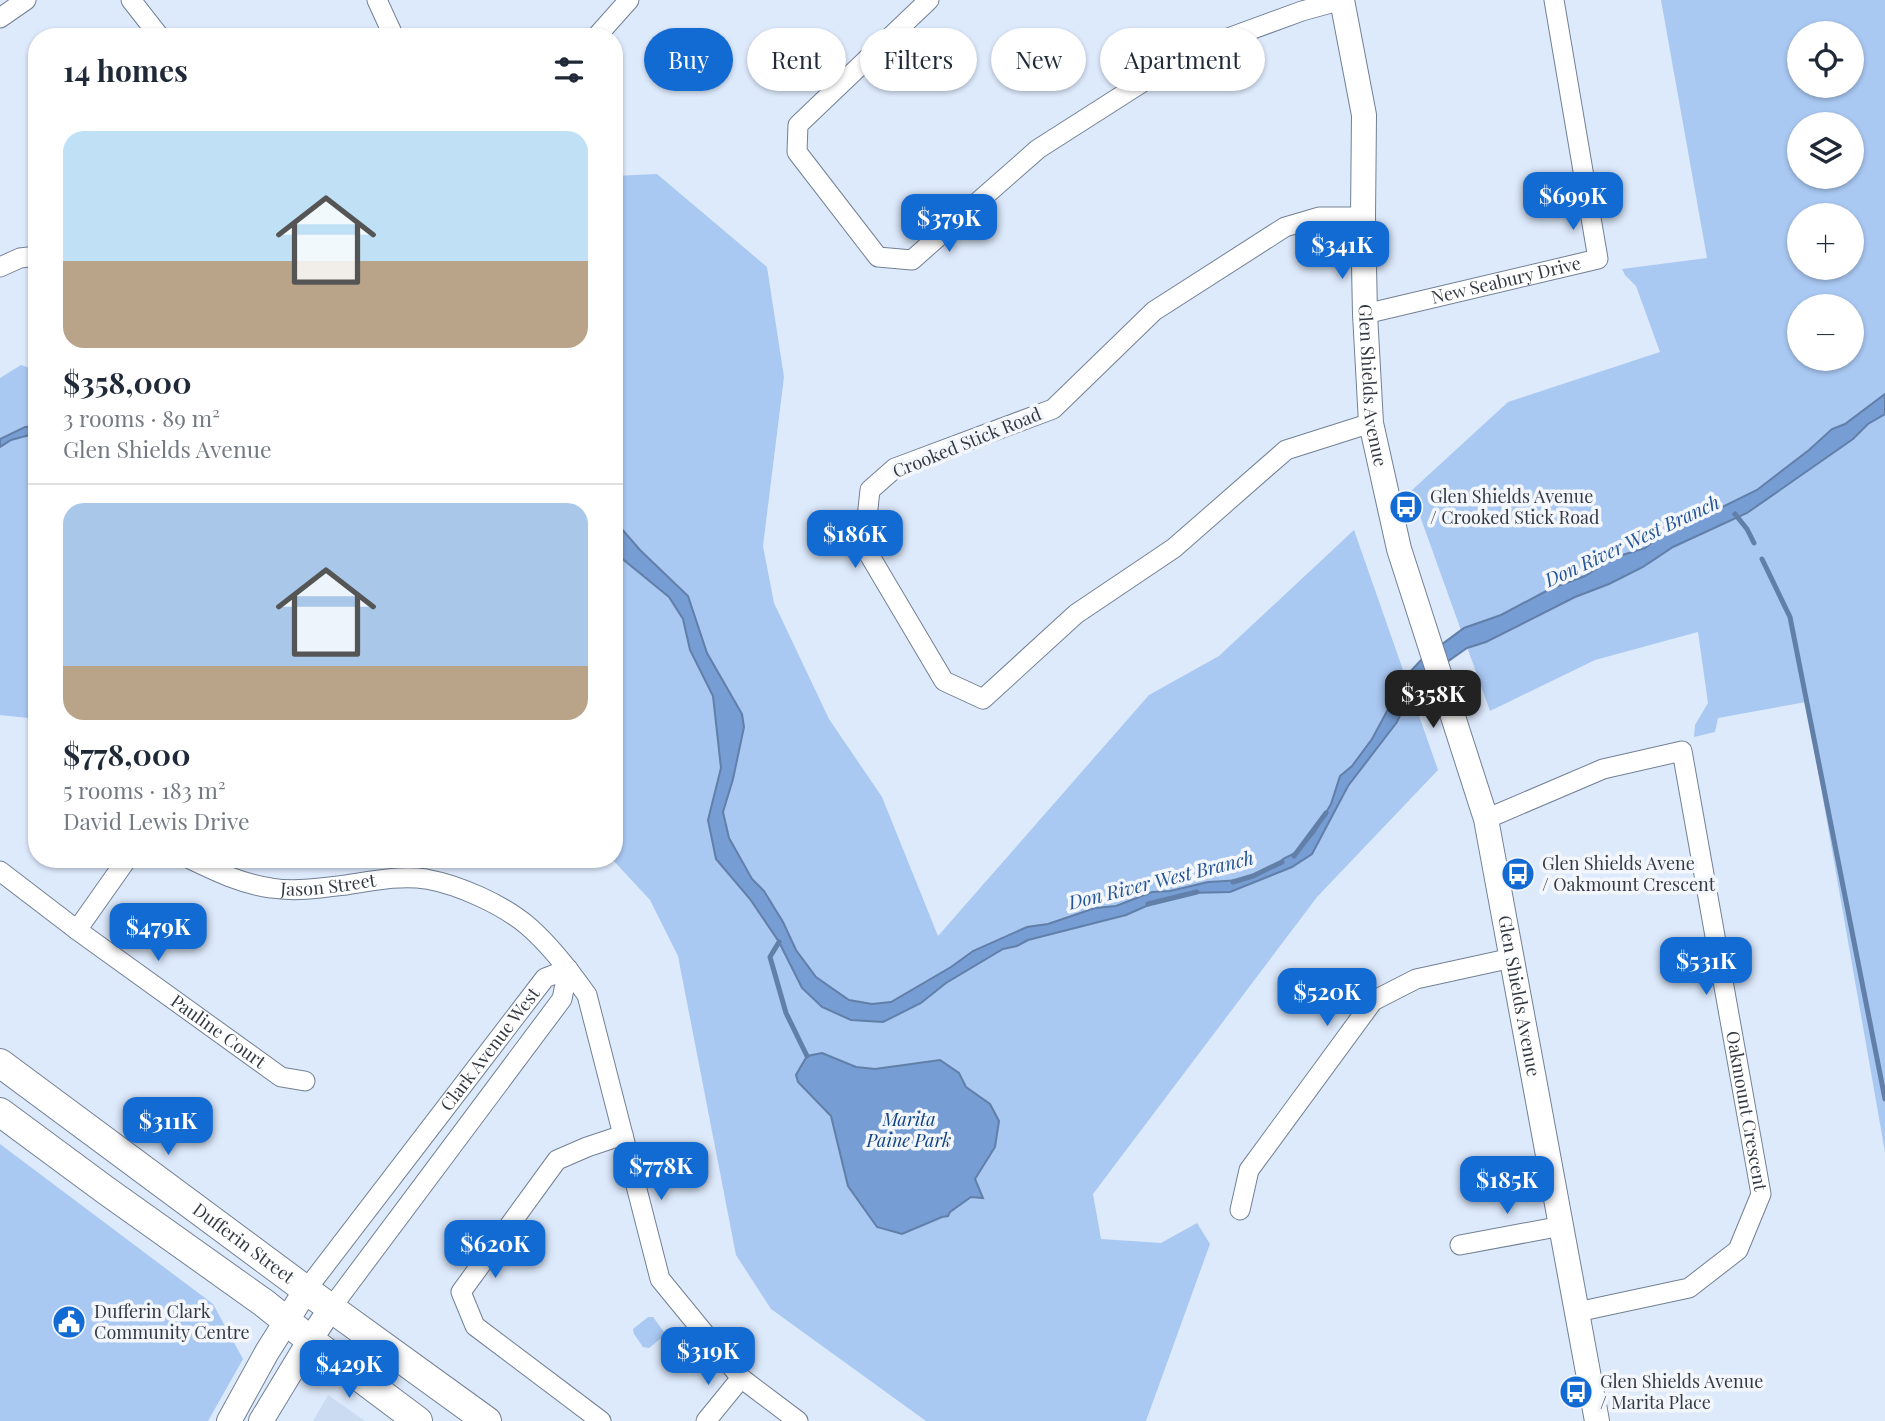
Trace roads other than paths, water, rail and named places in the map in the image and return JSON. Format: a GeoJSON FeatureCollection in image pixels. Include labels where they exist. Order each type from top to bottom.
{"type":"FeatureCollection","features":[{"type":"Feature","properties":{"kind":"main road","name":"Dufferin Street"},"geometry":{"type":"LineString","coordinates":[[0,1063],[486,1421]]}},
{"type":"Feature","properties":{"kind":"main road","name":"Dufferin Street"},"geometry":{"type":"LineString","coordinates":[[0,1112],[258,1298],[418,1421]]}},
{"type":"Feature","properties":{"kind":"street"},"geometry":{"type":"LineString","coordinates":[[0,18],[26,0]]}},
{"type":"Feature","properties":{"kind":"street"},"geometry":{"type":"LineString","coordinates":[[131,0],[153,28]]}},
{"type":"Feature","properties":{"kind":"street"},"geometry":{"type":"LineString","coordinates":[[377,0],[390,28]]}},
{"type":"Feature","properties":{"kind":"street"},"geometry":{"type":"LineString","coordinates":[[604,28],[629,0]]}},
{"type":"Feature","properties":{"kind":"street"},"geometry":{"type":"LineString","coordinates":[[929,0],[798,125],[797,152],[878,257],[912,260],[1038,149],[1190,52],[1302,11],[1342,0]]}},
{"type":"Feature","properties":{"kind":"street","name":"Glen Shields Avenue"},"geometry":{"type":"LineString","coordinates":[[1342,0],[1364,115],[1365,314],[1371,424],[1399,549],[1486,819],[1597,1421]]}},
{"type":"Feature","properties":{"kind":"street","name":"New Seabury Drive"},"geometry":{"type":"LineString","coordinates":[[1365,314],[1598,259],[1554,0]]}},
{"type":"Feature","properties":{"kind":"street","name":"Crooked Stick Road"},"geometry":{"type":"LineString","coordinates":[[1363,217],[1319,217],[1285,227],[1154,311],[1053,409],[895,468],[870,490],[864,546],[944,681],[983,699],[1076,614],[1174,548],[1286,450],[1371,424]]}},
{"type":"Feature","properties":{"kind":"street"},"geometry":{"type":"LineString","coordinates":[[0,267],[28,257]]}},
{"type":"Feature","properties":{"kind":"street","name":"Oakmount Crescent"},"geometry":{"type":"LineString","coordinates":[[1486,819],[1602,769],[1682,751],[1761,1194],[1738,1250],[1689,1288],[1577,1312]]}},
{"type":"Feature","properties":{"kind":"street"},"geometry":{"type":"LineString","coordinates":[[77,930],[121,868]]}},
{"type":"Feature","properties":{"kind":"street","name":"Jason Street"},"geometry":{"type":"LineString","coordinates":[[211,868],[244,882],[274,889],[316,888],[394,878],[425,879],[494,903],[527,926],[568,969],[587,995],[660,1279],[741,1378],[798,1421]]}},
{"type":"Feature","properties":{"kind":"street","name":"Pauline Court"},"geometry":{"type":"LineString","coordinates":[[0,871],[281,1077],[305,1081]]}},
{"type":"Feature","properties":{"kind":"street"},"geometry":{"type":"LineString","coordinates":[[1240,1210],[1250,1170],[1373,1001],[1416,979],[1511,958]]}},
{"type":"Feature","properties":{"kind":"street","name":"Clark Avenue West"},"geometry":{"type":"LineString","coordinates":[[229,1421],[306,1290],[545,978],[568,969]]}},
{"type":"Feature","properties":{"kind":"street","name":"Clark Avenue West"},"geometry":{"type":"LineString","coordinates":[[261,1421],[331,1308],[562,999],[568,969]]}},
{"type":"Feature","properties":{"kind":"street"},"geometry":{"type":"LineString","coordinates":[[601,1421],[475,1326],[461,1292],[557,1160],[623,1135]]}},
{"type":"Feature","properties":{"kind":"street"},"geometry":{"type":"LineString","coordinates":[[1460,1245],[1562,1226]]}},
{"type":"Feature","properties":{"kind":"street"},"geometry":{"type":"LineString","coordinates":[[706,1421],[741,1378]]}},
{"type":"Feature","properties":{"kind":"waterway"},"geometry":{"type":"LineString","coordinates":[[1735,514],[1754,543]]}},
{"type":"Feature","properties":{"kind":"waterway"},"geometry":{"type":"LineString","coordinates":[[1762,559],[1790,617],[1885,1099]]}},
{"type":"Feature","properties":{"kind":"waterway","name":"Don River West Branch"},"geometry":{"type":"LineString","coordinates":[[1294,856],[1326,813]]}},
{"type":"Feature","properties":{"kind":"waterway","name":"Don River West Branch"},"geometry":{"type":"LineString","coordinates":[[1233,882],[1282,862]]}},
{"type":"Feature","properties":{"kind":"waterway","name":"Don River West Branch"},"geometry":{"type":"LineString","coordinates":[[1148,904],[1197,892]]}},
{"type":"Feature","properties":{"kind":"waterway"},"geometry":{"type":"LineString","coordinates":[[779,942],[770,957],[786,1013],[807,1056]]}},
{"type":"Feature","properties":{"kind":"place","name":"Glen Shields Avenue / Crooked Stick Road"},"geometry":{"type":"Point","coordinates":[1406,507]}},
{"type":"Feature","properties":{"kind":"place","name":"Glen Shields Avene / Oakmount Crescent"},"geometry":{"type":"Point","coordinates":[1518,874]}},
{"type":"Feature","properties":{"kind":"place","name":"Dufferin Clark Community Centre"},"geometry":{"type":"Point","coordinates":[69,1322]}},
{"type":"Feature","properties":{"kind":"place","name":"Glen Shields Avenue / Marita Place"},"geometry":{"type":"Point","coordinates":[1576,1392]}},
{"type":"Feature","properties":{"kind":"park label","name":"Marita Paine Park"},"geometry":{"type":"Point","coordinates":[909,1130]}}]}
